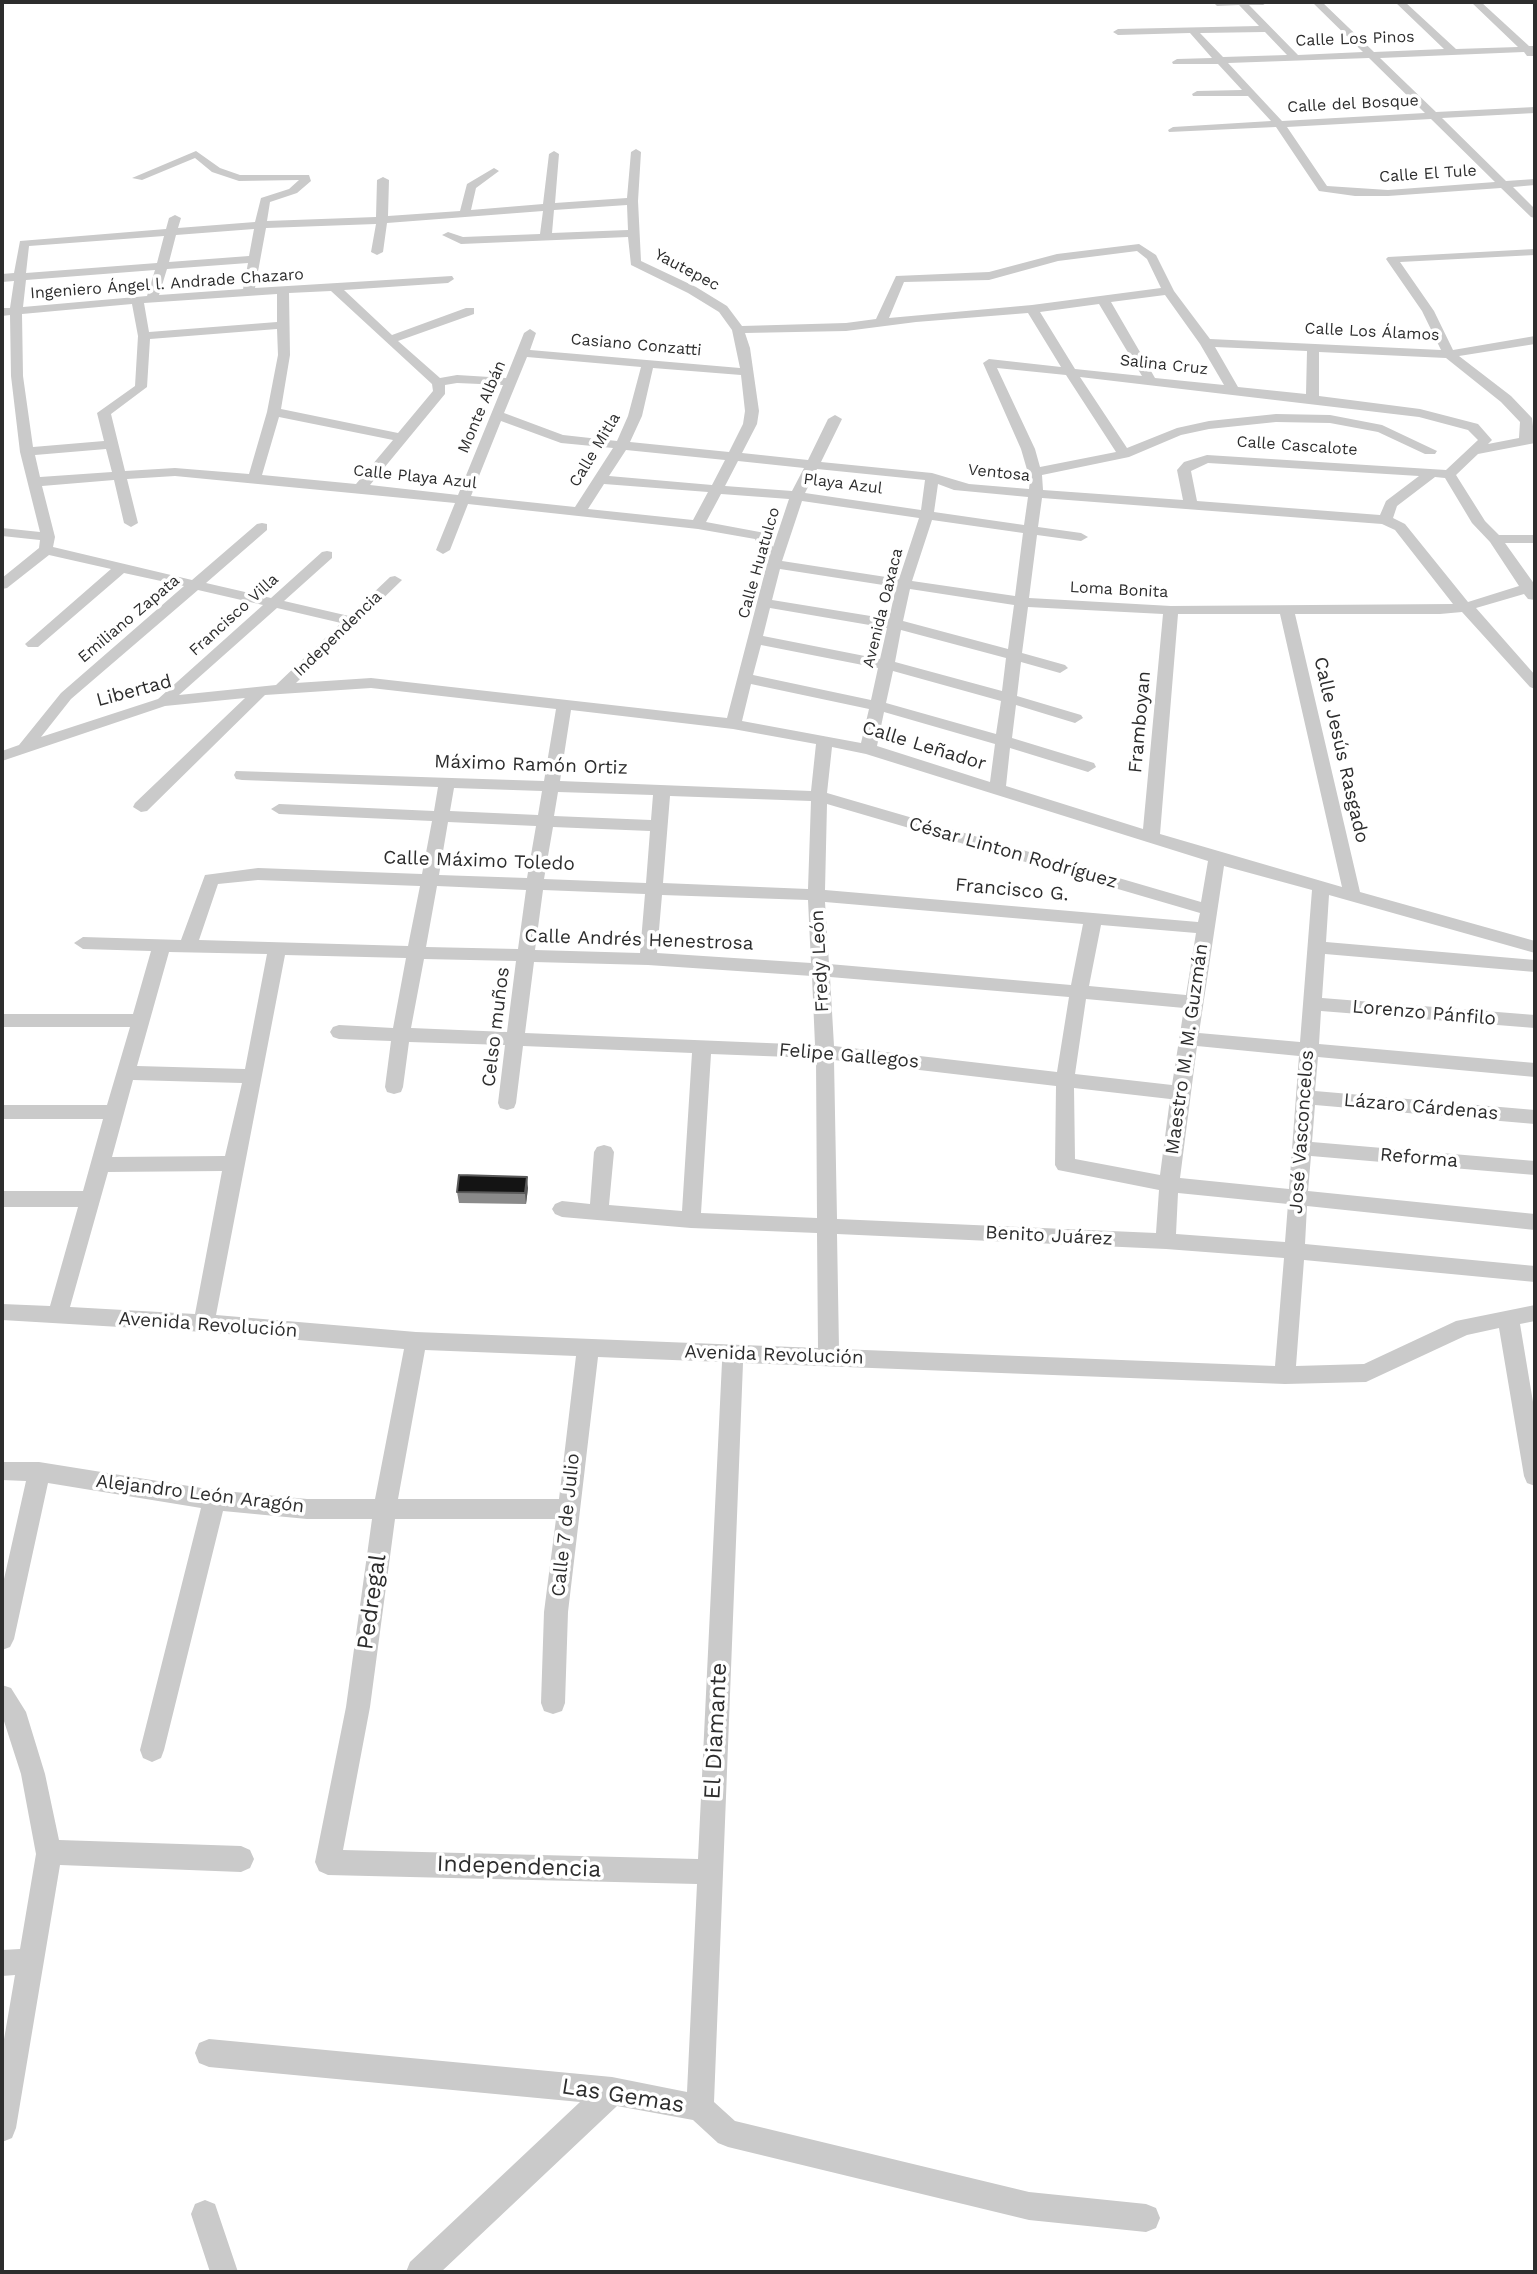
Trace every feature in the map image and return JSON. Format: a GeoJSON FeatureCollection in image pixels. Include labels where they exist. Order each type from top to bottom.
{"type":"FeatureCollection","features":[{"type":"Feature","properties":{"kind":"street"},"geometry":{"type":"LineString","coordinates":[[1241,2],[1295,57]]}},
{"type":"Feature","properties":{"kind":"street"},"geometry":{"type":"LineString","coordinates":[[1217,3],[1263,2]]}},
{"type":"Feature","properties":{"kind":"street"},"geometry":{"type":"LineString","coordinates":[[1317,2],[1535,215]]}},
{"type":"Feature","properties":{"kind":"street"},"geometry":{"type":"LineString","coordinates":[[1400,2],[1452,51]]}},
{"type":"Feature","properties":{"kind":"street"},"geometry":{"type":"LineString","coordinates":[[1476,2],[1531,50],[1535,58]]}},
{"type":"Feature","properties":{"kind":"street"},"geometry":{"type":"LineString","coordinates":[[1118,32],[1266,29]]}},
{"type":"Feature","properties":{"kind":"street"},"geometry":{"type":"LineString","coordinates":[[1193,31],[1280,125]]}},
{"type":"Feature","properties":{"kind":"street","name":"Calle Los Pinos"},"geometry":{"type":"LineString","coordinates":[[1177,62],[1531,50]]}},
{"type":"Feature","properties":{"kind":"street"},"geometry":{"type":"LineString","coordinates":[[1197,94],[1252,93]]}},
{"type":"Feature","properties":{"kind":"street","name":"Calle del Bosque"},"geometry":{"type":"LineString","coordinates":[[1173,130],[1535,110]]}},
{"type":"Feature","properties":{"kind":"street","name":"Calle El Tule"},"geometry":{"type":"LineString","coordinates":[[1280,125],[1323,189],[1388,193],[1535,181]]}},
{"type":"Feature","properties":{"kind":"street","name":"Yautepec"},"geometry":{"type":"LineString","coordinates":[[636,152],[632,201],[635,263],[723,309],[738,330]]}},
{"type":"Feature","properties":{"kind":"street"},"geometry":{"type":"LineString","coordinates":[[138,178],[196,154],[216,170],[239,178],[305,177],[305,181],[293,191],[265,200],[258,225],[248,294]]}},
{"type":"Feature","properties":{"kind":"street"},"geometry":{"type":"LineString","coordinates":[[545,236],[554,154]]}},
{"type":"Feature","properties":{"kind":"street"},"geometry":{"type":"LineString","coordinates":[[465,212],[471,186],[494,171]]}},
{"type":"Feature","properties":{"kind":"street"},"geometry":{"type":"LineString","coordinates":[[377,252],[382,220],[383,180]]}},
{"type":"Feature","properties":{"kind":"street"},"geometry":{"type":"LineString","coordinates":[[47,543],[27,452],[9,312],[20,276],[24,243],[632,201]]}},
{"type":"Feature","properties":{"kind":"street"},"geometry":{"type":"LineString","coordinates":[[152,300],[175,218]]}},
{"type":"Feature","properties":{"kind":"street"},"geometry":{"type":"LineString","coordinates":[[448,235],[461,241],[633,233]]}},
{"type":"Feature","properties":{"kind":"street"},"geometry":{"type":"LineString","coordinates":[[881,323],[900,279],[989,276],[1057,258],[1122,247],[1139,247],[1152,257],[1168,291],[1206,343],[1233,390]]}},
{"type":"Feature","properties":{"kind":"street"},"geometry":{"type":"LineString","coordinates":[[1532,592],[1495,539],[1479,523],[1449,474],[1474,451],[1530,440],[1527,421],[1506,399],[1449,354],[1428,311],[1392,259],[1535,252]]}},
{"type":"Feature","properties":{"kind":"street"},"geometry":{"type":"LineString","coordinates":[[2,278],[20,276],[67,289],[161,266],[252,259]]}},
{"type":"Feature","properties":{"kind":"street","name":"Ingeniero Ángel l. Andrade Chazaro"},"geometry":{"type":"LineString","coordinates":[[9,312],[67,289],[152,300],[448,279]]}},
{"type":"Feature","properties":{"kind":"street"},"geometry":{"type":"LineString","coordinates":[[334,287],[438,382],[440,391],[360,488]]}},
{"type":"Feature","properties":{"kind":"street"},"geometry":{"type":"LineString","coordinates":[[698,525],[750,424],[752,411],[744,348],[738,330],[846,327],[1032,309],[1168,291]]}},
{"type":"Feature","properties":{"kind":"street"},"geometry":{"type":"LineString","coordinates":[[254,479],[274,412],[284,355],[282,292]]}},
{"type":"Feature","properties":{"kind":"street"},"geometry":{"type":"LineString","coordinates":[[1102,298],[1151,381]]}},
{"type":"Feature","properties":{"kind":"street"},"geometry":{"type":"LineString","coordinates":[[131,523],[104,413],[141,387],[144,336],[137,300]]}},
{"type":"Feature","properties":{"kind":"street"},"geometry":{"type":"LineString","coordinates":[[1032,309],[1073,372],[1100,421],[1124,454]]}},
{"type":"Feature","properties":{"kind":"street"},"geometry":{"type":"LineString","coordinates":[[389,340],[470,310]]}},
{"type":"Feature","properties":{"kind":"street"},"geometry":{"type":"LineString","coordinates":[[144,336],[283,325]]}},
{"type":"Feature","properties":{"kind":"street","name":"Monte Albán"},"geometry":{"type":"LineString","coordinates":[[450,534],[530,333]]}},
{"type":"Feature","properties":{"kind":"street","name":"Calle Los Álamos"},"geometry":{"type":"LineString","coordinates":[[1206,343],[1449,354],[1535,340]]}},
{"type":"Feature","properties":{"kind":"street"},"geometry":{"type":"LineString","coordinates":[[1312,399],[1313,346]]}},
{"type":"Feature","properties":{"kind":"street","name":"Casiano Conzatti"},"geometry":{"type":"LineString","coordinates":[[524,353],[746,372]]}},
{"type":"Feature","properties":{"kind":"street","name":"Salina Cruz"},"geometry":{"type":"LineString","coordinates":[[1032,532],[1036,472],[989,363],[1420,413],[1473,427],[1485,440],[1474,451]]}},
{"type":"Feature","properties":{"kind":"street","name":"Calle Mitla"},"geometry":{"type":"LineString","coordinates":[[579,512],[622,445],[635,416],[648,364]]}},
{"type":"Feature","properties":{"kind":"street"},"geometry":{"type":"LineString","coordinates":[[2,377],[17,376]]}},
{"type":"Feature","properties":{"kind":"street"},"geometry":{"type":"LineString","coordinates":[[438,382],[457,379],[510,382]]}},
{"type":"Feature","properties":{"kind":"street"},"geometry":{"type":"LineString","coordinates":[[274,412],[402,438]]}},
{"type":"Feature","properties":{"kind":"street","name":"Ventosa"},"geometry":{"type":"LineString","coordinates":[[498,415],[561,439],[932,477],[954,486],[1036,495],[1385,520]]}},
{"type":"Feature","properties":{"kind":"street","name":"Calle Huatulco"},"geometry":{"type":"LineString","coordinates":[[733,724],[764,603],[797,496],[835,418]]}},
{"type":"Feature","properties":{"kind":"street"},"geometry":{"type":"LineString","coordinates":[[1036,472],[1124,454],[1177,432],[1209,425],[1276,418],[1330,419],[1382,429],[1430,451]]}},
{"type":"Feature","properties":{"kind":"street"},"geometry":{"type":"LineString","coordinates":[[27,452],[113,444]]}},
{"type":"Feature","properties":{"kind":"street","name":"Calle Cascalote"},"geometry":{"type":"LineString","coordinates":[[1191,507],[1184,470],[1189,465],[1207,459],[1449,474]]}},
{"type":"Feature","properties":{"kind":"street","name":"Calle Playa Azul"},"geometry":{"type":"LineString","coordinates":[[34,482],[175,472],[360,488],[698,525],[760,537],[775,564]]}},
{"type":"Feature","properties":{"kind":"street"},"geometry":{"type":"LineString","coordinates":[[1432,473],[1391,503],[1385,520],[1400,527],[1455,598],[1535,684]]}},
{"type":"Feature","properties":{"kind":"street","name":"Avenida Oaxaca"},"geometry":{"type":"LineString","coordinates":[[868,749],[904,584],[927,513],[932,477]]}},
{"type":"Feature","properties":{"kind":"street","name":"Playa Azul"},"geometry":{"type":"LineString","coordinates":[[598,479],[797,496],[927,513],[1032,532],[1082,537]]}},
{"type":"Feature","properties":{"kind":"street","name":"Emiliano Zapata"},"geometry":{"type":"LineString","coordinates":[[27,745],[66,696],[262,527]]}},
{"type":"Feature","properties":{"kind":"street"},"geometry":{"type":"LineString","coordinates":[[2,532],[47,543],[121,568],[352,621]]}},
{"type":"Feature","properties":{"kind":"street"},"geometry":{"type":"LineString","coordinates":[[997,790],[1032,532]]}},
{"type":"Feature","properties":{"kind":"street"},"geometry":{"type":"LineString","coordinates":[[443,550],[450,534]]}},
{"type":"Feature","properties":{"kind":"street"},"geometry":{"type":"LineString","coordinates":[[1495,539],[1535,539]]}},
{"type":"Feature","properties":{"kind":"street"},"geometry":{"type":"LineString","coordinates":[[2,585],[47,543]]}},
{"type":"Feature","properties":{"kind":"street","name":"Francisco Villa"},"geometry":{"type":"LineString","coordinates":[[163,702],[327,555]]}},
{"type":"Feature","properties":{"kind":"street","name":"Loma Bonita"},"geometry":{"type":"LineString","coordinates":[[775,564],[1023,602],[1171,610],[1440,610],[1532,592]]}},
{"type":"Feature","properties":{"kind":"street"},"geometry":{"type":"LineString","coordinates":[[33,644],[121,568]]}},
{"type":"Feature","properties":{"kind":"street","name":"Independencia"},"geometry":{"type":"LineString","coordinates":[[281,689],[396,580]]}},
{"type":"Feature","properties":{"kind":"street"},"geometry":{"type":"LineString","coordinates":[[764,603],[895,625],[1060,668]]}},
{"type":"Feature","properties":{"kind":"street","name":"Framboyan"},"geometry":{"type":"LineString","coordinates":[[1151,837],[1171,610]]}},
{"type":"Feature","properties":{"kind":"street","name":"Calle Jesús Rasgado"},"geometry":{"type":"LineString","coordinates":[[1287,611],[1353,898]]}},
{"type":"Feature","properties":{"kind":"street"},"geometry":{"type":"LineString","coordinates":[[755,639],[886,664],[1076,718]]}},
{"type":"Feature","properties":{"kind":"street"},"geometry":{"type":"LineString","coordinates":[[744,678],[877,705],[1004,740],[1088,768]]}},
{"type":"Feature","properties":{"kind":"street","name":"Calle Leñador"},"geometry":{"type":"LineString","coordinates":[[281,689],[371,683],[564,707],[733,724],[825,739],[868,749],[1321,889],[1535,947]]}},
{"type":"Feature","properties":{"kind":"street","name":"Libertad"},"geometry":{"type":"LineString","coordinates":[[2,756],[27,745],[163,702],[281,689]]}},
{"type":"Feature","properties":{"kind":"street"},"geometry":{"type":"LineString","coordinates":[[141,807],[261,691]]}},
{"type":"Feature","properties":{"kind":"street","name":"Celso muños"},"geometry":{"type":"LineString","coordinates":[[507,1103],[535,884],[564,707]]}},
{"type":"Feature","properties":{"kind":"street","name":"Fredy León"},"geometry":{"type":"LineString","coordinates":[[825,739],[818,796],[816,895],[825,1052],[830,1357]]}},
{"type":"Feature","properties":{"kind":"street","name":"Máximo Ramón Ortiz"},"geometry":{"type":"LineString","coordinates":[[242,775],[818,796]]}},
{"type":"Feature","properties":{"kind":"street"},"geometry":{"type":"LineString","coordinates":[[394,1087],[401,1033],[447,783]]}},
{"type":"Feature","properties":{"kind":"street"},"geometry":{"type":"LineString","coordinates":[[648,959],[662,791]]}},
{"type":"Feature","properties":{"kind":"street","name":"César Linton Rodríguez"},"geometry":{"type":"LineString","coordinates":[[818,796],[1206,919]]}},
{"type":"Feature","properties":{"kind":"street"},"geometry":{"type":"LineString","coordinates":[[279,809],[658,826]]}},
{"type":"Feature","properties":{"kind":"street","name":"Maestro M. M. Guzmán"},"geometry":{"type":"LineString","coordinates":[[1166,1241],[1169,1184],[1180,1093],[1217,858]]}},
{"type":"Feature","properties":{"kind":"street","name":"Calle Máximo Toledo"},"geometry":{"type":"LineString","coordinates":[[188,946],[211,879],[258,874],[816,895]]}},
{"type":"Feature","properties":{"kind":"street","name":"José Vasconcelos"},"geometry":{"type":"LineString","coordinates":[[1285,1375],[1321,889]]}},
{"type":"Feature","properties":{"kind":"street","name":"Francisco G."},"geometry":{"type":"LineString","coordinates":[[816,895],[1093,919],[1206,919]]}},
{"type":"Feature","properties":{"kind":"street"},"geometry":{"type":"LineString","coordinates":[[1093,919],[1065,1079],[1065,1165],[1169,1184],[1535,1222]]}},
{"type":"Feature","properties":{"kind":"street","name":"Calle Andrés Henestrosa"},"geometry":{"type":"LineString","coordinates":[[83,943],[648,959],[822,969],[1193,1002]]}},
{"type":"Feature","properties":{"kind":"street"},"geometry":{"type":"LineString","coordinates":[[58,1314],[162,946]]}},
{"type":"Feature","properties":{"kind":"street"},"geometry":{"type":"LineString","coordinates":[[1317,947],[1535,966]]}},
{"type":"Feature","properties":{"kind":"street"},"geometry":{"type":"LineString","coordinates":[[204,1323],[233,1163],[253,1076],[277,948]]}},
{"type":"Feature","properties":{"kind":"street","name":"Lorenzo Pánfilo"},"geometry":{"type":"LineString","coordinates":[[1312,1004],[1535,1022]]}},
{"type":"Feature","properties":{"kind":"street"},"geometry":{"type":"LineString","coordinates":[[2,1020],[139,1021]]}},
{"type":"Feature","properties":{"kind":"street","name":"Felipe Gallegos"},"geometry":{"type":"LineString","coordinates":[[339,1032],[825,1052],[1180,1093]]}},
{"type":"Feature","properties":{"kind":"street"},"geometry":{"type":"LineString","coordinates":[[1188,1040],[1535,1070]]}},
{"type":"Feature","properties":{"kind":"street"},"geometry":{"type":"LineString","coordinates":[[691,1220],[702,1045]]}},
{"type":"Feature","properties":{"kind":"street"},"geometry":{"type":"LineString","coordinates":[[125,1073],[253,1076]]}},
{"type":"Feature","properties":{"kind":"street","name":"Lázaro Cárdenas"},"geometry":{"type":"LineString","coordinates":[[1306,1097],[1535,1117]]}},
{"type":"Feature","properties":{"kind":"street"},"geometry":{"type":"LineString","coordinates":[[2,1112],[114,1112]]}},
{"type":"Feature","properties":{"kind":"street","name":"Reforma"},"geometry":{"type":"LineString","coordinates":[[1302,1148],[1535,1168]]}},
{"type":"Feature","properties":{"kind":"street"},"geometry":{"type":"LineString","coordinates":[[599,1212],[604,1152]]}},
{"type":"Feature","properties":{"kind":"street"},"geometry":{"type":"LineString","coordinates":[[100,1166],[233,1163]]}},
{"type":"Feature","properties":{"kind":"street"},"geometry":{"type":"LineString","coordinates":[[2,1199],[92,1199]]}},
{"type":"Feature","properties":{"kind":"street","name":"Benito Juárez"},"geometry":{"type":"LineString","coordinates":[[562,1209],[691,1220],[1166,1241],[1535,1274]]}},
{"type":"Feature","properties":{"kind":"street","name":"Avenida Revolución"},"geometry":{"type":"LineString","coordinates":[[2,1312],[204,1323],[416,1341],[1285,1375],[1366,1373],[1463,1327],[1535,1313]]}},
{"type":"Feature","properties":{"kind":"street"},"geometry":{"type":"LineString","coordinates":[[1508,1317],[1535,1476]]}},
{"type":"Feature","properties":{"kind":"street","name":"Pedregal"},"geometry":{"type":"LineString","coordinates":[[328,1862],[358,1707],[385,1507],[416,1341]]}},
{"type":"Feature","properties":{"kind":"street","name":"Calle 7 de Julio"},"geometry":{"type":"LineString","coordinates":[[553,1703],[556,1612],[566,1509],[588,1348]]}},
{"type":"Feature","properties":{"kind":"street","name":"El Diamante"},"geometry":{"type":"LineString","coordinates":[[701,2108],[733,1354]]}},
{"type":"Feature","properties":{"kind":"street","name":"Alejandro León Aragón"},"geometry":{"type":"LineString","coordinates":[[2,1471],[39,1472],[214,1500],[307,1509],[566,1509]]}},
{"type":"Feature","properties":{"kind":"street"},"geometry":{"type":"LineString","coordinates":[[2,1639],[39,1472]]}},
{"type":"Feature","properties":{"kind":"street"},"geometry":{"type":"LineString","coordinates":[[152,1750],[214,1500]]}},
{"type":"Feature","properties":{"kind":"street"},"geometry":{"type":"LineString","coordinates":[[2,1696],[14,1712],[22,1737],[33,1774],[49,1854],[2,2128]]}},
{"type":"Feature","properties":{"kind":"street"},"geometry":{"type":"LineString","coordinates":[[49,1854],[71,1852],[241,1859]]}},
{"type":"Feature","properties":{"kind":"street","name":"Independencia"},"geometry":{"type":"LineString","coordinates":[[328,1862],[709,1872]]}},
{"type":"Feature","properties":{"kind":"street"},"geometry":{"type":"LineString","coordinates":[[2,1964],[31,1961]]}},
{"type":"Feature","properties":{"kind":"street","name":"Las Gemas"},"geometry":{"type":"LineString","coordinates":[[209,2053],[612,2091],[701,2108],[728,2133],[1029,2206],[1146,2218]]}},
{"type":"Feature","properties":{"kind":"street"},"geometry":{"type":"LineString","coordinates":[[419,2272],[612,2091]]}},
{"type":"Feature","properties":{"kind":"street"},"geometry":{"type":"LineString","coordinates":[[205,2214],[224,2272]]}},
{"type":"Feature","properties":{"kind":"building"},"geometry":{"type":"Polygon","coordinates":[[[459,1175],[527,1177],[525,1193],[457,1192],[459,1175]]]}}]}
